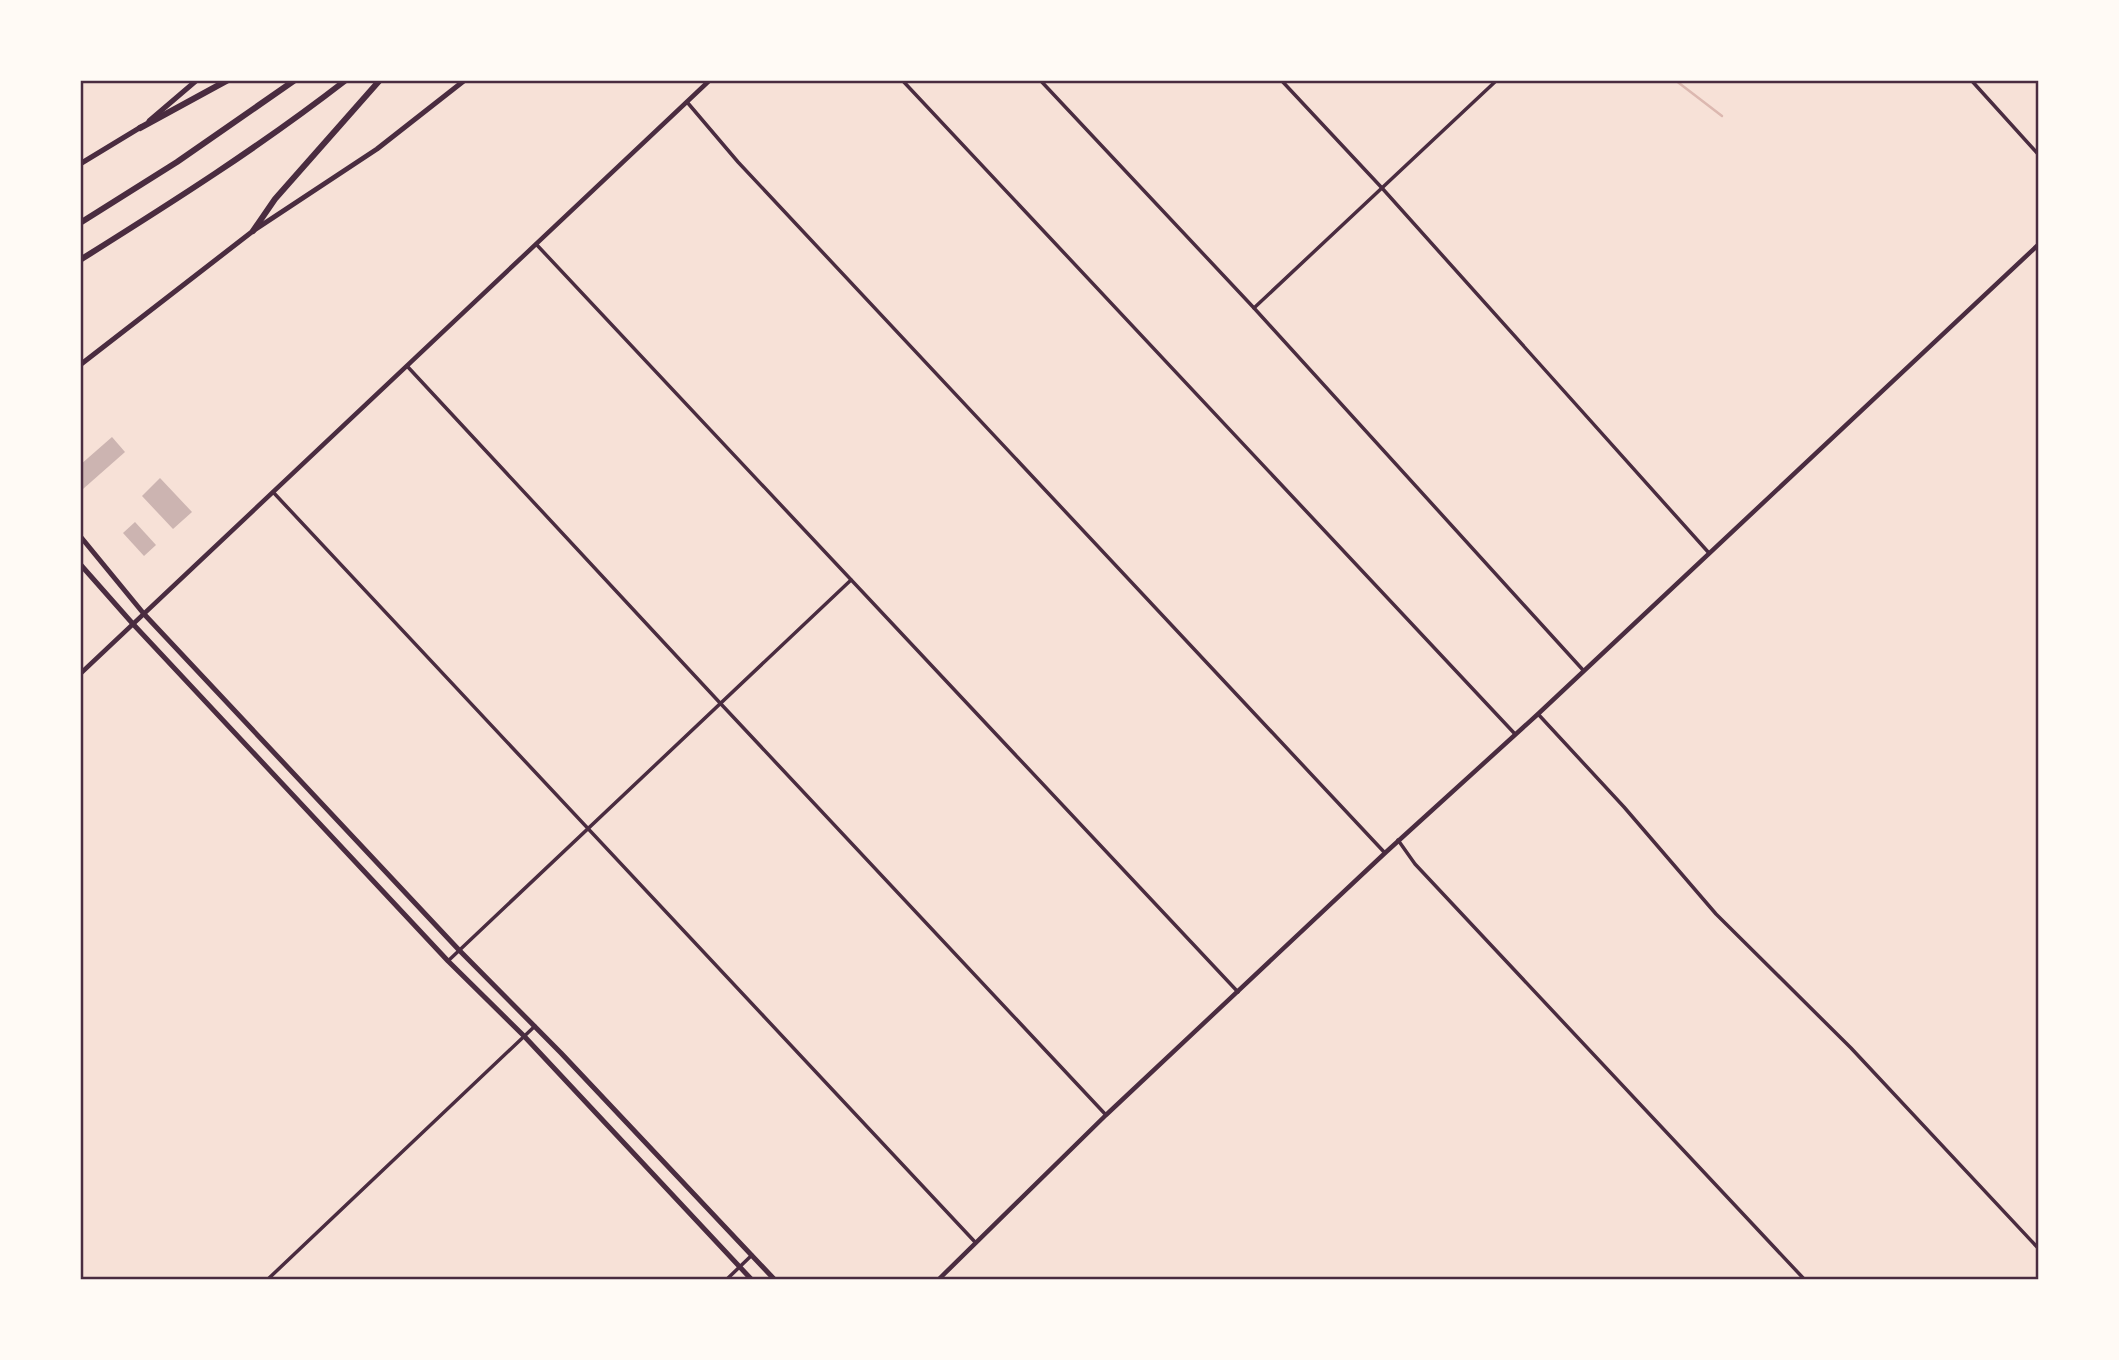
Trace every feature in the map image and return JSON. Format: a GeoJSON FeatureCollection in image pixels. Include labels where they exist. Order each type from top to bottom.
{"type":"FeatureCollection","features":[{"type":"Feature","properties":{"kind":"highway"},"geometry":{"type":"LineString","coordinates":[[140,128],[228,80]]}},
{"type":"Feature","properties":{"kind":"highway"},"geometry":{"type":"LineString","coordinates":[[80,223],[177,162],[295,80]]}},
{"type":"Feature","properties":{"kind":"highway"},"geometry":{"type":"LineString","coordinates":[[80,260],[236,161],[346,80]]}},
{"type":"Feature","properties":{"kind":"highway"},"geometry":{"type":"LineString","coordinates":[[253,231],[275,199],[380,80]]}},
{"type":"Feature","properties":{"kind":"main road"},"geometry":{"type":"LineString","coordinates":[[80,164],[140,128],[197,80]]}},
{"type":"Feature","properties":{"kind":"main road"},"geometry":{"type":"LineString","coordinates":[[80,366],[253,231],[377,149],[465,80]]}},
{"type":"Feature","properties":{"kind":"main road"},"geometry":{"type":"LineString","coordinates":[[80,536],[144,614],[459,950],[535,1026],[775,1279]]}},
{"type":"Feature","properties":{"kind":"main road"},"geometry":{"type":"LineString","coordinates":[[80,564],[448,961],[524,1036],[752,1279]]}},
{"type":"Feature","properties":{"kind":"main road"},"geometry":{"type":"LineString","coordinates":[[300,803],[311,792]]}},
{"type":"Feature","properties":{"kind":"main road"},"geometry":{"type":"LineString","coordinates":[[583,1099],[594,1088]]}},
{"type":"Feature","properties":{"kind":"main road"},"geometry":{"type":"LineString","coordinates":[[654,1175],[665,1163]]}},
{"type":"Feature","properties":{"kind":"street"},"geometry":{"type":"LineString","coordinates":[[80,674],[710,80]]}},
{"type":"Feature","properties":{"kind":"street"},"geometry":{"type":"LineString","coordinates":[[902,80],[1515,734]]}},
{"type":"Feature","properties":{"kind":"street"},"geometry":{"type":"LineString","coordinates":[[1040,80],[1584,670]]}},
{"type":"Feature","properties":{"kind":"street"},"geometry":{"type":"LineString","coordinates":[[1281,80],[1382,188],[1709,553]]}},
{"type":"Feature","properties":{"kind":"street"},"geometry":{"type":"LineString","coordinates":[[1254,309],[1497,80]]}},
{"type":"Feature","properties":{"kind":"street"},"geometry":{"type":"LineString","coordinates":[[1970,80],[2039,154]]}},
{"type":"Feature","properties":{"kind":"street"},"geometry":{"type":"LineString","coordinates":[[687,102],[738,162],[1385,853]]}},
{"type":"Feature","properties":{"kind":"street"},"geometry":{"type":"LineString","coordinates":[[536,244],[1238,992]]}},
{"type":"Feature","properties":{"kind":"street"},"geometry":{"type":"LineString","coordinates":[[938,1279],[1106,1115],[1398,840],[1538,714],[2039,245]]}},
{"type":"Feature","properties":{"kind":"street"},"geometry":{"type":"LineString","coordinates":[[407,366],[1106,1115]]}},
{"type":"Feature","properties":{"kind":"street"},"geometry":{"type":"LineString","coordinates":[[273,492],[975,1242]]}},
{"type":"Feature","properties":{"kind":"street"},"geometry":{"type":"LineString","coordinates":[[448,961],[851,580]]}},
{"type":"Feature","properties":{"kind":"street"},"geometry":{"type":"LineString","coordinates":[[1538,714],[1624,807],[1716,914],[1851,1048],[2039,1248]]}},
{"type":"Feature","properties":{"kind":"street"},"geometry":{"type":"LineString","coordinates":[[1398,840],[1415,864],[1805,1279]]}},
{"type":"Feature","properties":{"kind":"street"},"geometry":{"type":"LineString","coordinates":[[267,1279],[535,1026]]}},
{"type":"Feature","properties":{"kind":"street"},"geometry":{"type":"LineString","coordinates":[[726,1279],[752,1255]]}},
{"type":"Feature","properties":{"kind":"building"},"geometry":{"type":"Polygon","coordinates":[[[112,437],[125,452],[83,489],[80,487],[80,465],[112,437]]]}},
{"type":"Feature","properties":{"kind":"building"},"geometry":{"type":"Polygon","coordinates":[[[160,478],[192,512],[173,529],[142,496],[160,478]]]}},
{"type":"Feature","properties":{"kind":"building"},"geometry":{"type":"Polygon","coordinates":[[[135,522],[156,545],[144,556],[123,533],[135,522]]]}},
{"type":"Feature","properties":{"kind":"waterway"},"geometry":{"type":"LineString","coordinates":[[1675,80],[1722,116]]}}]}
